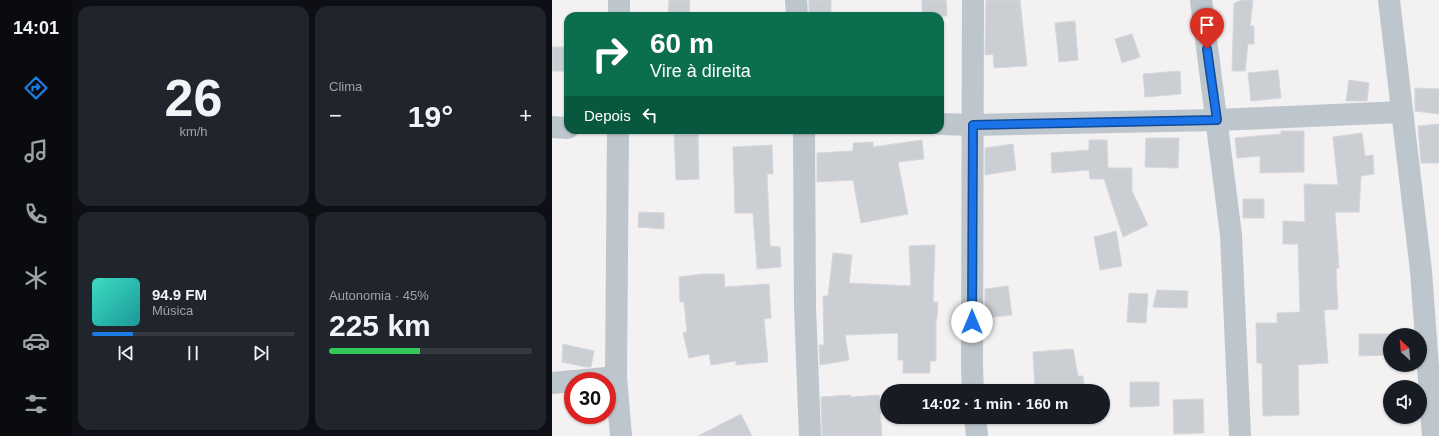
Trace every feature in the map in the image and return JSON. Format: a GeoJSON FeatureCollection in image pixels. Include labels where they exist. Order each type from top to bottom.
{"type":"FeatureCollection","features":[{"type":"Feature","properties":{"kind":"street"},"geometry":{"type":"LineString","coordinates":[[619,0],[619,12]]}},
{"type":"Feature","properties":{"kind":"street"},"geometry":{"type":"LineString","coordinates":[[796,0],[797,12]]}},
{"type":"Feature","properties":{"kind":"street"},"geometry":{"type":"LineString","coordinates":[[973,0],[973,384]]}},
{"type":"Feature","properties":{"kind":"street"},"geometry":{"type":"LineString","coordinates":[[1201,0],[1231,235],[1240,436]]}},
{"type":"Feature","properties":{"kind":"street"},"geometry":{"type":"LineString","coordinates":[[1389,0],[1421,272],[1433,436]]}},
{"type":"Feature","properties":{"kind":"street"},"geometry":{"type":"LineString","coordinates":[[944,124],[973,125],[1217,120],[1402,112]]}},
{"type":"Feature","properties":{"kind":"street"},"geometry":{"type":"LineString","coordinates":[[552,127],[564,128]]}},
{"type":"Feature","properties":{"kind":"street"},"geometry":{"type":"LineString","coordinates":[[618,134],[616,377],[620,436]]}},
{"type":"Feature","properties":{"kind":"street"},"geometry":{"type":"LineString","coordinates":[[804,134],[805,307],[810,436]]}},
{"type":"Feature","properties":{"kind":"street"},"geometry":{"type":"LineString","coordinates":[[552,383],[564,382]]}},
{"type":"Feature","properties":{"kind":"street"},"geometry":{"type":"LineString","coordinates":[[976,424],[977,436]]}},
{"type":"Feature","properties":{"kind":"building"},"geometry":{"type":"Polygon","coordinates":[[[669,0],[690,0],[689,12],[668,12],[669,0]]]}},
{"type":"Feature","properties":{"kind":"building"},"geometry":{"type":"Polygon","coordinates":[[[809,0],[831,0],[831,12],[809,12],[809,0]]]}},
{"type":"Feature","properties":{"kind":"building"},"geometry":{"type":"Polygon","coordinates":[[[922,0],[946,0],[947,16],[944,16],[944,12],[922,12],[922,0]]]}},
{"type":"Feature","properties":{"kind":"building"},"geometry":{"type":"Polygon","coordinates":[[[986,0],[1020,0],[1027,66],[994,68],[993,54],[985,55],[986,0]]]}},
{"type":"Feature","properties":{"kind":"building"},"geometry":{"type":"Polygon","coordinates":[[[1243,0],[1253,0],[1250,26],[1254,26],[1254,44],[1248,44],[1245,71],[1232,71],[1234,3],[1243,0]]]}},
{"type":"Feature","properties":{"kind":"building"},"geometry":{"type":"Polygon","coordinates":[[[1075,21],[1078,60],[1059,62],[1055,23],[1075,21]]]}},
{"type":"Feature","properties":{"kind":"building"},"geometry":{"type":"Polygon","coordinates":[[[1132,34],[1140,57],[1122,63],[1115,39],[1132,34]]]}},
{"type":"Feature","properties":{"kind":"building"},"geometry":{"type":"Polygon","coordinates":[[[552,47],[564,47],[564,71],[552,71],[552,47]]]}},
{"type":"Feature","properties":{"kind":"building"},"geometry":{"type":"Polygon","coordinates":[[[1278,70],[1281,98],[1251,101],[1248,73],[1278,70]]]}},
{"type":"Feature","properties":{"kind":"building"},"geometry":{"type":"Polygon","coordinates":[[[1180,71],[1181,94],[1145,97],[1143,74],[1180,71]]]}},
{"type":"Feature","properties":{"kind":"building"},"geometry":{"type":"Polygon","coordinates":[[[1349,80],[1369,83],[1367,101],[1346,101],[1349,80]]]}},
{"type":"Feature","properties":{"kind":"building"},"geometry":{"type":"Polygon","coordinates":[[[1415,88],[1439,89],[1439,114],[1415,111],[1415,88]]]}},
{"type":"Feature","properties":{"kind":"building"},"geometry":{"type":"Polygon","coordinates":[[[1439,124],[1439,163],[1421,163],[1418,126],[1439,124]]]}},
{"type":"Feature","properties":{"kind":"building"},"geometry":{"type":"Polygon","coordinates":[[[1281,131],[1304,131],[1304,172],[1260,173],[1260,156],[1237,158],[1235,138],[1281,134],[1281,131]]]}},
{"type":"Feature","properties":{"kind":"building"},"geometry":{"type":"Polygon","coordinates":[[[1362,133],[1365,156],[1373,155],[1374,174],[1361,176],[1359,212],[1335,212],[1339,268],[1336,269],[1338,309],[1324,310],[1328,363],[1298,365],[1299,415],[1263,416],[1262,363],[1257,363],[1256,323],[1277,323],[1277,313],[1300,312],[1298,244],[1283,244],[1283,221],[1305,222],[1304,184],[1338,185],[1333,137],[1362,133]]]}},
{"type":"Feature","properties":{"kind":"building"},"geometry":{"type":"Polygon","coordinates":[[[698,134],[699,179],[676,180],[674,135],[698,134]]]}},
{"type":"Feature","properties":{"kind":"building"},"geometry":{"type":"Polygon","coordinates":[[[1146,138],[1179,138],[1178,168],[1145,167],[1146,138]]]}},
{"type":"Feature","properties":{"kind":"building"},"geometry":{"type":"Polygon","coordinates":[[[922,140],[924,159],[898,162],[908,214],[861,223],[853,180],[817,182],[817,153],[853,151],[853,143],[873,142],[873,147],[922,140]]]}},
{"type":"Feature","properties":{"kind":"building"},"geometry":{"type":"Polygon","coordinates":[[[1089,140],[1107,140],[1108,168],[1132,168],[1132,191],[1148,225],[1123,237],[1104,179],[1090,179],[1089,170],[1052,173],[1051,153],[1089,150],[1089,140]]]}},
{"type":"Feature","properties":{"kind":"building"},"geometry":{"type":"Polygon","coordinates":[[[1013,144],[1016,170],[985,175],[985,148],[1013,144]]]}},
{"type":"Feature","properties":{"kind":"building"},"geometry":{"type":"Polygon","coordinates":[[[772,145],[773,174],[767,174],[770,246],[780,247],[781,267],[757,269],[753,213],[735,213],[733,147],[772,145]]]}},
{"type":"Feature","properties":{"kind":"building"},"geometry":{"type":"Polygon","coordinates":[[[1243,199],[1264,199],[1264,218],[1243,218],[1243,199]]]}},
{"type":"Feature","properties":{"kind":"building"},"geometry":{"type":"Polygon","coordinates":[[[639,212],[664,213],[664,229],[638,227],[639,212]]]}},
{"type":"Feature","properties":{"kind":"building"},"geometry":{"type":"Polygon","coordinates":[[[1116,231],[1122,266],[1100,270],[1094,237],[1116,231]]]}},
{"type":"Feature","properties":{"kind":"building"},"geometry":{"type":"Polygon","coordinates":[[[935,245],[933,302],[938,302],[936,319],[936,361],[930,361],[930,373],[903,373],[903,360],[898,360],[898,333],[845,335],[849,360],[820,365],[819,345],[824,345],[823,296],[828,296],[833,253],[852,255],[849,283],[911,286],[909,246],[935,245]]]}},
{"type":"Feature","properties":{"kind":"building"},"geometry":{"type":"Polygon","coordinates":[[[703,274],[724,274],[725,287],[769,284],[771,318],[764,319],[768,362],[736,365],[736,361],[711,365],[709,354],[689,358],[683,333],[687,332],[684,302],[680,302],[679,277],[703,274]]]}},
{"type":"Feature","properties":{"kind":"building"},"geometry":{"type":"Polygon","coordinates":[[[1008,286],[1012,315],[985,318],[985,289],[1008,286]]]}},
{"type":"Feature","properties":{"kind":"building"},"geometry":{"type":"Polygon","coordinates":[[[1157,290],[1188,291],[1187,308],[1153,307],[1157,290]]]}},
{"type":"Feature","properties":{"kind":"building"},"geometry":{"type":"Polygon","coordinates":[[[1129,293],[1148,294],[1146,323],[1127,322],[1129,293]]]}},
{"type":"Feature","properties":{"kind":"building"},"geometry":{"type":"Polygon","coordinates":[[[1359,334],[1383,334],[1383,355],[1359,356],[1359,334]]]}},
{"type":"Feature","properties":{"kind":"building"},"geometry":{"type":"Polygon","coordinates":[[[563,344],[594,351],[591,367],[562,362],[563,344]]]}},
{"type":"Feature","properties":{"kind":"building"},"geometry":{"type":"Polygon","coordinates":[[[1073,349],[1078,376],[1083,376],[1084,384],[1035,384],[1033,352],[1073,349]]]}},
{"type":"Feature","properties":{"kind":"building"},"geometry":{"type":"Polygon","coordinates":[[[1130,382],[1159,382],[1159,406],[1130,407],[1130,382]]]}},
{"type":"Feature","properties":{"kind":"building"},"geometry":{"type":"Polygon","coordinates":[[[879,395],[882,436],[822,436],[821,397],[879,395]]]}},
{"type":"Feature","properties":{"kind":"building"},"geometry":{"type":"Polygon","coordinates":[[[1203,399],[1204,433],[1174,434],[1173,400],[1203,399]]]}},
{"type":"Feature","properties":{"kind":"building"},"geometry":{"type":"Polygon","coordinates":[[[741,414],[752,436],[698,436],[741,414]]]}},
{"type":"Feature","properties":{"kind":"route"},"geometry":{"type":"LineString","coordinates":[[972,322],[973,125],[1217,120],[1207,49]]}}]}
